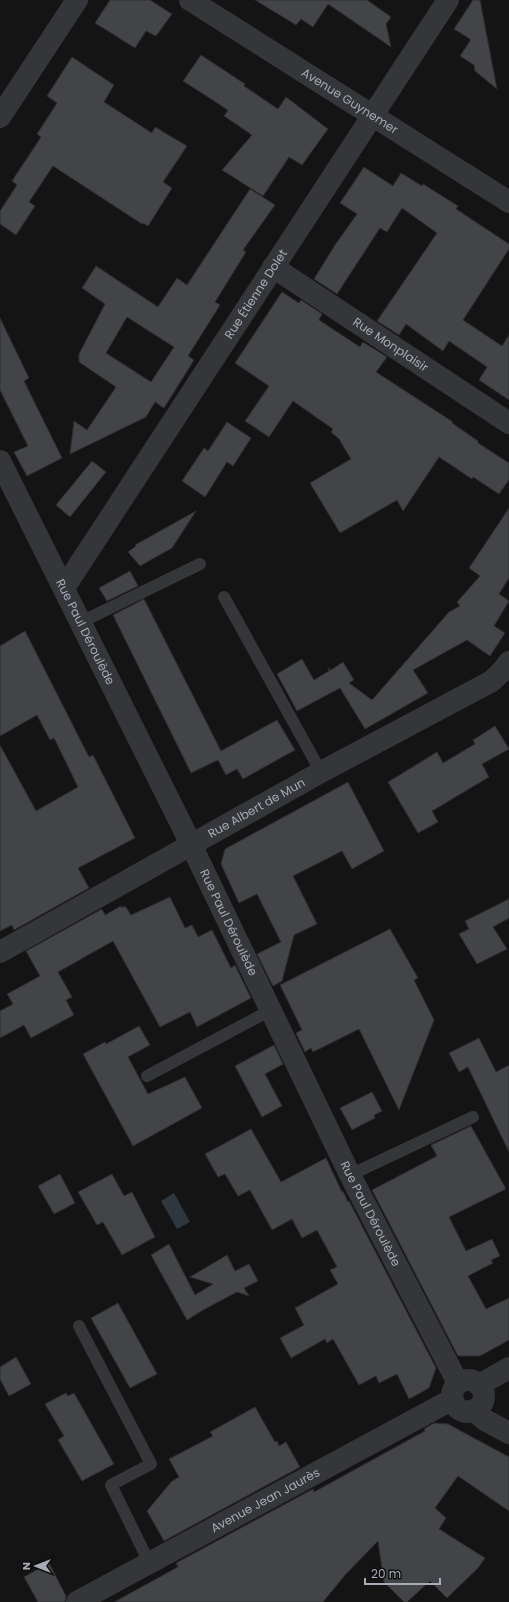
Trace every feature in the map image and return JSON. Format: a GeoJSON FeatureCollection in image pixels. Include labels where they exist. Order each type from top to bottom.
{"type":"FeatureCollection","features":[{"type":"Feature","properties":{"kind":"street"},"geometry":{"type":"LineString","coordinates":[[0,117],[77,0]]}},
{"type":"Feature","properties":{"kind":"street","name":"Avenue Guynemer"},"geometry":{"type":"LineString","coordinates":[[190,0],[509,202]]}},
{"type":"Feature","properties":{"kind":"street","name":"Rue Étienne Dolet"},"geometry":{"type":"LineString","coordinates":[[64,588],[448,0]]}},
{"type":"Feature","properties":{"kind":"street","name":"Rue Monplaisir"},"geometry":{"type":"LineString","coordinates":[[273,267],[509,423]]}},
{"type":"Feature","properties":{"kind":"street","name":"Rue Paul Déroulède"},"geometry":{"type":"LineString","coordinates":[[0,461],[6,489],[64,588],[191,845],[350,1175],[463,1389]]}},
{"type":"Feature","properties":{"kind":"street","name":"Rue Albert de Mun"},"geometry":{"type":"LineString","coordinates":[[0,952],[321,772],[492,681],[509,662]]}},
{"type":"Feature","properties":{"kind":"street","name":"Avenue Jean Jaurès"},"geometry":{"type":"LineString","coordinates":[[77,1602],[463,1389],[509,1368]]}},
{"type":"Feature","properties":{"kind":"street"},"geometry":{"type":"LineString","coordinates":[[463,1389],[454,1403],[460,1409],[464,1411],[473,1410],[485,1420],[509,1433]]}},
{"type":"Feature","properties":{"kind":"lane"},"geometry":{"type":"LineString","coordinates":[[81,622],[200,564]]}},
{"type":"Feature","properties":{"kind":"lane"},"geometry":{"type":"LineString","coordinates":[[224,597],[321,772]]}},
{"type":"Feature","properties":{"kind":"lane"},"geometry":{"type":"LineString","coordinates":[[147,1076],[271,1010]]}},
{"type":"Feature","properties":{"kind":"lane"},"geometry":{"type":"LineString","coordinates":[[350,1175],[473,1117]]}},
{"type":"Feature","properties":{"kind":"lane"},"geometry":{"type":"LineString","coordinates":[[79,1326],[151,1464],[110,1485],[149,1562]]}},
{"type":"Feature","properties":{"kind":"shaded area"},"geometry":{"type":"Polygon","coordinates":[[[174,1193],[190,1222],[177,1229],[161,1201],[174,1193]]]}},
{"type":"Feature","properties":{"kind":"building"},"geometry":{"type":"Polygon","coordinates":[[[110,0],[150,0],[172,14],[156,36],[146,31],[135,48],[95,23],[110,0]]]}},
{"type":"Feature","properties":{"kind":"building"},"geometry":{"type":"Polygon","coordinates":[[[255,0],[367,0],[391,17],[386,24],[391,47],[328,4],[313,27],[301,19],[296,25],[255,0]]]}},
{"type":"Feature","properties":{"kind":"building"},"geometry":{"type":"Polygon","coordinates":[[[473,0],[480,0],[497,89],[475,71],[474,65],[460,56],[470,39],[454,29],[473,0]]]}},
{"type":"Feature","properties":{"kind":"building"},"geometry":{"type":"Polygon","coordinates":[[[201,55],[245,84],[244,86],[278,109],[286,97],[328,129],[302,165],[289,157],[263,196],[222,170],[252,135],[224,116],[228,110],[183,81],[201,55]]]}},
{"type":"Feature","properties":{"kind":"building"},"geometry":{"type":"Polygon","coordinates":[[[72,57],[114,85],[104,102],[152,133],[155,127],[187,146],[163,182],[172,188],[148,226],[143,223],[142,224],[53,166],[29,202],[35,206],[16,235],[0,224],[0,211],[17,185],[12,181],[41,137],[37,134],[57,103],[47,96],[72,57]]]}},
{"type":"Feature","properties":{"kind":"building"},"geometry":{"type":"Polygon","coordinates":[[[364,167],[393,186],[401,173],[422,186],[423,184],[458,206],[456,209],[509,244],[509,249],[463,320],[502,346],[509,335],[509,400],[479,380],[487,367],[449,341],[443,351],[406,324],[399,335],[377,321],[437,233],[402,208],[387,232],[380,228],[337,294],[314,279],[335,245],[357,214],[340,203],[364,167]]]}},
{"type":"Feature","properties":{"kind":"building"},"geometry":{"type":"Polygon","coordinates":[[[250,189],[275,205],[243,250],[246,252],[215,302],[220,305],[188,356],[194,360],[164,408],[155,402],[146,417],[70,454],[74,421],[87,430],[116,387],[79,362],[79,354],[105,304],[82,288],[96,266],[158,307],[177,278],[187,285],[250,189]],[[127,317],[106,353],[151,382],[174,347],[127,317]]]}},
{"type":"Feature","properties":{"kind":"building"},"geometry":{"type":"Polygon","coordinates":[[[282,292],[299,303],[301,300],[322,314],[319,320],[360,347],[363,342],[387,357],[376,372],[453,422],[452,423],[478,441],[478,443],[509,463],[509,480],[499,494],[473,477],[472,479],[439,457],[403,511],[397,500],[340,533],[310,483],[351,459],[339,439],[331,432],[333,429],[293,401],[269,437],[245,421],[269,386],[235,363],[282,292]]]}},
{"type":"Feature","properties":{"kind":"building"},"geometry":{"type":"Polygon","coordinates":[[[0,318],[29,378],[24,381],[62,458],[27,476],[14,452],[28,446],[0,390],[0,318]]]}},
{"type":"Feature","properties":{"kind":"building"},"geometry":{"type":"Polygon","coordinates":[[[227,422],[251,438],[233,466],[227,462],[205,497],[182,481],[204,448],[208,451],[227,422]]]}},
{"type":"Feature","properties":{"kind":"building"},"geometry":{"type":"Polygon","coordinates":[[[92,461],[106,472],[70,517],[56,505],[92,461]]]}},
{"type":"Feature","properties":{"kind":"building"},"geometry":{"type":"Polygon","coordinates":[[[509,508],[509,578],[499,594],[509,601],[494,626],[505,633],[490,656],[467,640],[413,670],[428,693],[365,729],[340,688],[297,711],[277,674],[302,659],[314,680],[329,671],[328,668],[331,670],[343,662],[354,680],[349,683],[372,700],[449,612],[460,606],[457,602],[480,576],[469,568],[509,508]]]}},
{"type":"Feature","properties":{"kind":"building"},"geometry":{"type":"Polygon","coordinates":[[[196,511],[172,548],[140,566],[128,552],[136,546],[135,545],[196,511]]]}},
{"type":"Feature","properties":{"kind":"building"},"geometry":{"type":"Polygon","coordinates":[[[130,571],[138,586],[107,601],[99,588],[130,571]]]}},
{"type":"Feature","properties":{"kind":"building"},"geometry":{"type":"Polygon","coordinates":[[[144,599],[221,751],[277,720],[295,750],[243,779],[237,769],[226,775],[218,760],[191,773],[113,615],[144,599]]]}},
{"type":"Feature","properties":{"kind":"building"},"geometry":{"type":"Polygon","coordinates":[[[25,631],[89,757],[93,755],[135,838],[78,868],[89,888],[14,930],[12,925],[0,931],[0,745],[36,811],[78,787],[54,738],[50,740],[37,715],[0,736],[0,646],[25,631]]]}},
{"type":"Feature","properties":{"kind":"building"},"geometry":{"type":"Polygon","coordinates":[[[495,726],[509,749],[482,764],[489,777],[432,811],[438,822],[418,833],[388,782],[437,752],[443,763],[475,744],[473,740],[495,726]]]}},
{"type":"Feature","properties":{"kind":"building"},"geometry":{"type":"Polygon","coordinates":[[[348,782],[384,851],[352,869],[342,851],[293,876],[317,924],[294,935],[282,981],[273,986],[257,954],[281,942],[257,894],[239,903],[221,864],[225,849],[348,782]]]}},
{"type":"Feature","properties":{"kind":"building"},"geometry":{"type":"Polygon","coordinates":[[[170,897],[185,928],[192,925],[198,937],[212,930],[231,968],[235,965],[251,998],[197,1027],[190,1012],[160,1027],[113,941],[58,972],[72,997],[66,1000],[74,1015],[31,1038],[24,1025],[0,1038],[0,1011],[13,1004],[7,994],[40,976],[26,951],[102,909],[105,915],[121,906],[122,908],[125,906],[131,915],[170,897]]]}},
{"type":"Feature","properties":{"kind":"building"},"geometry":{"type":"Polygon","coordinates":[[[509,899],[509,918],[493,927],[507,949],[477,964],[459,934],[469,929],[465,921],[509,899]]]}},
{"type":"Feature","properties":{"kind":"building"},"geometry":{"type":"Polygon","coordinates":[[[390,929],[418,978],[414,980],[434,1020],[399,1110],[359,1029],[313,1052],[311,1048],[305,1052],[296,1033],[302,1030],[280,985],[390,929]]]}},
{"type":"Feature","properties":{"kind":"building"},"geometry":{"type":"Polygon","coordinates":[[[139,1026],[150,1045],[128,1057],[148,1094],[185,1077],[202,1108],[133,1146],[83,1054],[105,1042],[106,1044],[139,1026]]]}},
{"type":"Feature","properties":{"kind":"building"},"geometry":{"type":"Polygon","coordinates":[[[479,1038],[496,1072],[509,1065],[509,1152],[468,1067],[459,1072],[449,1053],[479,1038]]]}},
{"type":"Feature","properties":{"kind":"building"},"geometry":{"type":"Polygon","coordinates":[[[274,1045],[283,1064],[265,1074],[282,1106],[262,1117],[235,1066],[274,1045]]]}},
{"type":"Feature","properties":{"kind":"building"},"geometry":{"type":"Polygon","coordinates":[[[372,1092],[382,1111],[374,1115],[375,1118],[352,1130],[340,1108],[372,1092]]]}},
{"type":"Feature","properties":{"kind":"building"},"geometry":{"type":"Polygon","coordinates":[[[471,1126],[506,1189],[449,1217],[466,1251],[492,1239],[500,1256],[491,1260],[493,1263],[468,1276],[486,1309],[509,1298],[509,1340],[480,1356],[458,1356],[372,1190],[437,1156],[431,1145],[471,1126]]]}},
{"type":"Feature","properties":{"kind":"building"},"geometry":{"type":"Polygon","coordinates":[[[251,1129],[281,1182],[326,1158],[342,1192],[343,1191],[348,1202],[349,1201],[436,1368],[429,1388],[409,1399],[397,1374],[379,1383],[376,1376],[359,1385],[333,1339],[327,1343],[325,1339],[291,1358],[280,1338],[304,1325],[295,1308],[338,1284],[330,1270],[337,1267],[317,1230],[302,1238],[292,1219],[272,1230],[250,1190],[238,1196],[225,1174],[218,1177],[205,1154],[251,1129]]]}},
{"type":"Feature","properties":{"kind":"building"},"geometry":{"type":"Polygon","coordinates":[[[60,1174],[75,1203],[54,1214],[38,1186],[60,1174]]]}},
{"type":"Feature","properties":{"kind":"building"},"geometry":{"type":"Polygon","coordinates":[[[112,1174],[124,1196],[132,1192],[155,1237],[122,1255],[103,1222],[97,1225],[78,1192],[112,1174]]]}},
{"type":"Feature","properties":{"kind":"building"},"geometry":{"type":"Polygon","coordinates":[[[169,1244],[195,1295],[213,1284],[190,1277],[227,1255],[235,1271],[249,1264],[258,1281],[244,1288],[249,1296],[237,1292],[187,1320],[151,1255],[169,1244]]]}},
{"type":"Feature","properties":{"kind":"building"},"geometry":{"type":"Polygon","coordinates":[[[118,1303],[157,1374],[130,1388],[91,1318],[118,1303]]]}},
{"type":"Feature","properties":{"kind":"building"},"geometry":{"type":"Polygon","coordinates":[[[16,1357],[31,1384],[9,1396],[0,1379],[0,1367],[16,1357]]]}},
{"type":"Feature","properties":{"kind":"building"},"geometry":{"type":"Polygon","coordinates":[[[66,1393],[68,1396],[74,1393],[114,1464],[82,1481],[58,1440],[64,1436],[45,1404],[66,1393]]]}},
{"type":"Feature","properties":{"kind":"building"},"geometry":{"type":"Polygon","coordinates":[[[255,1407],[275,1442],[277,1441],[279,1446],[286,1442],[300,1467],[164,1541],[147,1511],[172,1481],[179,1477],[169,1459],[213,1436],[210,1432],[255,1407]]]}},
{"type":"Feature","properties":{"kind":"building"},"geometry":{"type":"Polygon","coordinates":[[[434,1423],[448,1424],[509,1457],[509,1511],[458,1476],[435,1508],[446,1518],[439,1529],[485,1558],[478,1568],[447,1598],[430,1581],[407,1602],[404,1602],[384,1582],[378,1541],[346,1574],[323,1602],[114,1602],[178,1567],[176,1563],[313,1489],[314,1492],[425,1431],[424,1429],[434,1423]]]}},
{"type":"Feature","properties":{"kind":"building"},"geometry":{"type":"Polygon","coordinates":[[[49,1563],[66,1596],[65,1602],[38,1602],[24,1577],[49,1563]]]}}]}
